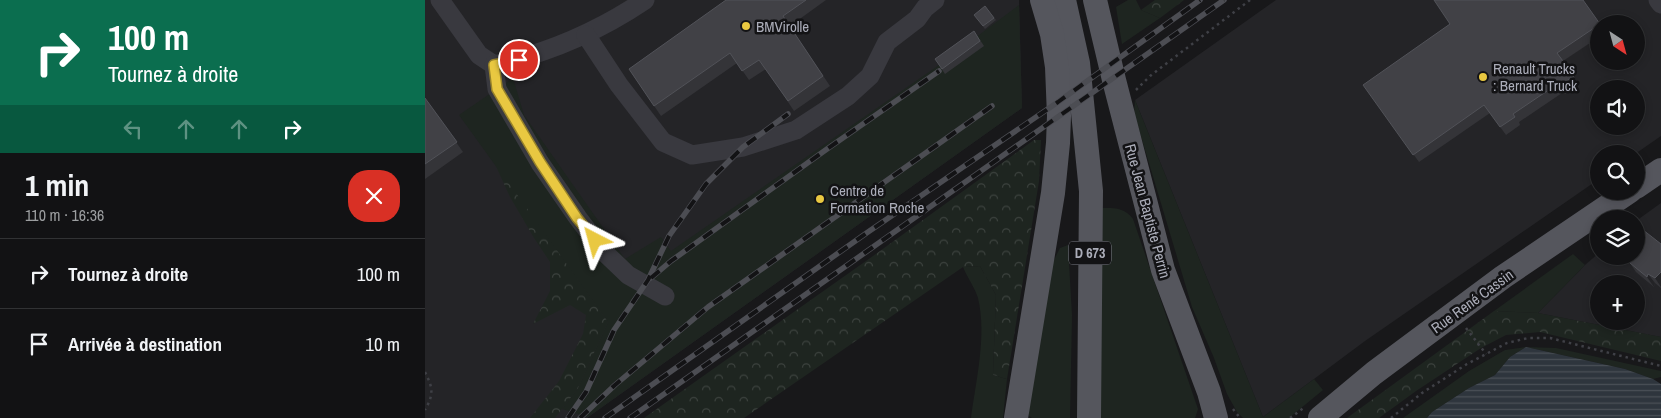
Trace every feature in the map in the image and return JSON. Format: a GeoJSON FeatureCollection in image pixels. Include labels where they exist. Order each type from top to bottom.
{"type":"FeatureCollection","features":[{"type":"Feature","properties":{"kind":"main road"},"geometry":{"type":"LineString","coordinates":[[1016,418],[1057,159],[1059,116],[1057,67],[1052,34],[1042,0]]}},
{"type":"Feature","properties":{"kind":"main road","name":"D 673"},"geometry":{"type":"LineString","coordinates":[[1064,0],[1078,63],[1091,191],[1089,407]]}},
{"type":"Feature","properties":{"kind":"main road","name":"Rue Jean Baptiste Perrin"},"geometry":{"type":"LineString","coordinates":[[1095,0],[1163,270],[1209,392],[1216,418]]}},
{"type":"Feature","properties":{"kind":"main road"},"geometry":{"type":"LineString","coordinates":[[1645,181],[1661,170]]}},
{"type":"Feature","properties":{"kind":"main road","name":"Rue René Cassin"},"geometry":{"type":"LineString","coordinates":[[1320,418],[1374,373],[1503,277],[1617,200]]}},
{"type":"Feature","properties":{"kind":"lane"},"geometry":{"type":"LineString","coordinates":[[440,0],[479,55],[494,65],[519,60],[587,35],[645,0]]}},
{"type":"Feature","properties":{"kind":"lane"},"geometry":{"type":"LineString","coordinates":[[587,35],[619,85],[663,142],[692,155],[743,147],[796,130],[848,96],[870,76],[887,42],[917,19],[925,8],[935,0]]}},
{"type":"Feature","properties":{"kind":"lane"},"geometry":{"type":"LineString","coordinates":[[1658,0],[1661,4]]}},
{"type":"Feature","properties":{"kind":"lane"},"geometry":{"type":"LineString","coordinates":[[494,65],[497,89],[540,162],[577,218],[604,252],[628,275],[665,296]]}},
{"type":"Feature","properties":{"kind":"path"},"geometry":{"type":"LineString","coordinates":[[1120,105],[1150,76],[1251,0]]}},
{"type":"Feature","properties":{"kind":"path"},"geometry":{"type":"LineString","coordinates":[[1455,313],[1486,354]]}},
{"type":"Feature","properties":{"kind":"path"},"geometry":{"type":"LineString","coordinates":[[1391,418],[1422,393],[1467,364],[1507,343],[1528,338],[1550,338],[1661,366]]}},
{"type":"Feature","properties":{"kind":"path"},"geometry":{"type":"LineString","coordinates":[[425,372],[432,386],[431,399],[425,410]]}},
{"type":"Feature","properties":{"kind":"shaded area"},"geometry":{"type":"Polygon","coordinates":[[[425,0],[1019,0],[1022,108],[587,418],[425,418],[425,0]]]}},
{"type":"Feature","properties":{"kind":"shaded area"},"geometry":{"type":"Polygon","coordinates":[[[1276,0],[1661,0],[1661,136],[1645,147],[1645,145],[1590,145],[1590,185],[1365,341],[1263,417],[1135,100],[1276,0]]]}},
{"type":"Feature","properties":{"kind":"shaded area"},"geometry":{"type":"Polygon","coordinates":[[[1661,203],[1661,337],[1625,330],[1645,330],[1645,275],[1590,275],[1590,323],[1538,313],[1590,261],[1590,265],[1645,265],[1645,215],[1661,203]]]}},
{"type":"Feature","properties":{"kind":"shaded area"},"geometry":{"type":"Polygon","coordinates":[[[1526,347],[1625,369],[1653,379],[1661,384],[1661,418],[1427,418],[1432,412],[1469,388],[1495,375],[1510,357],[1526,347]]]}},
{"type":"Feature","properties":{"kind":"green space"},"geometry":{"type":"Polygon","coordinates":[[[1128,0],[1136,0],[1141,10],[1160,18],[1122,44],[1116,7],[1128,0]]]}},
{"type":"Feature","properties":{"kind":"green space"},"geometry":{"type":"Polygon","coordinates":[[[1155,0],[1184,0],[1160,18],[1141,10],[1155,0]]]}},
{"type":"Feature","properties":{"kind":"green space","name":"Centre de Formation Roche"},"geometry":{"type":"Polygon","coordinates":[[[1019,5],[1022,108],[588,417],[562,409],[578,388],[608,322],[459,115],[513,78],[524,115],[625,259],[661,237],[671,251],[939,65],[1019,5]]]}},
{"type":"Feature","properties":{"kind":"green space"},"geometry":{"type":"Polygon","coordinates":[[[1135,100],[1263,417],[1314,379],[1323,390],[1289,418],[1243,418],[1237,412],[1227,394],[1192,307],[1134,113],[1135,100]]]}},
{"type":"Feature","properties":{"kind":"green space"},"geometry":{"type":"Polygon","coordinates":[[[1034,140],[1041,140],[1039,181],[1007,379],[993,375],[996,295],[980,266],[963,267],[744,418],[644,418],[873,256],[1034,140]]]}},
{"type":"Feature","properties":{"kind":"green space"},"geometry":{"type":"Polygon","coordinates":[[[494,162],[608,322],[578,388],[555,418],[530,418],[559,381],[583,334],[586,315],[570,305],[533,324],[550,291],[550,262],[510,197],[494,162]]]}},
{"type":"Feature","properties":{"kind":"green space"},"geometry":{"type":"Polygon","coordinates":[[[1101,208],[1122,210],[1133,219],[1198,409],[1195,418],[1097,418],[1101,208]]]}},
{"type":"Feature","properties":{"kind":"green space"},"geometry":{"type":"Polygon","coordinates":[[[1068,245],[1072,315],[1070,418],[1032,418],[1029,416],[1026,404],[1051,266],[1060,248],[1068,245]]]}},
{"type":"Feature","properties":{"kind":"green space"},"geometry":{"type":"Polygon","coordinates":[[[1573,254],[1585,265],[1538,313],[1494,311],[1573,254]]]}},
{"type":"Feature","properties":{"kind":"green space"},"geometry":{"type":"Polygon","coordinates":[[[980,266],[996,295],[993,375],[1007,379],[1003,418],[971,418],[980,358],[981,327],[978,298],[963,267],[980,266]]]}},
{"type":"Feature","properties":{"kind":"green space"},"geometry":{"type":"Polygon","coordinates":[[[1494,311],[1538,313],[1590,323],[1590,330],[1625,330],[1661,337],[1661,361],[1540,332],[1506,335],[1481,348],[1379,418],[1347,418],[1494,311]]]}},
{"type":"Feature","properties":{"kind":"green space"},"geometry":{"type":"Polygon","coordinates":[[[1526,347],[1556,348],[1661,371],[1661,377],[1653,379],[1625,369],[1526,347]]]}},
{"type":"Feature","properties":{"kind":"green space"},"geometry":{"type":"Polygon","coordinates":[[[1526,347],[1510,357],[1495,375],[1469,388],[1432,412],[1427,418],[1403,418],[1469,371],[1505,350],[1526,347]]]}},
{"type":"Feature","properties":{"kind":"building"},"geometry":{"type":"Polygon","coordinates":[[[726,0],[806,0],[783,16],[823,76],[788,101],[759,60],[742,71],[730,53],[654,106],[629,69],[726,0]]]}},
{"type":"Feature","properties":{"kind":"building","name":"Renault Trucks : Bernard Truck"},"geometry":{"type":"Polygon","coordinates":[[[1434,0],[1583,0],[1594,15],[1590,15],[1590,31],[1557,53],[1574,76],[1559,86],[1556,85],[1513,114],[1515,117],[1500,127],[1484,105],[1413,155],[1363,85],[1450,24],[1434,0]]]}},
{"type":"Feature","properties":{"kind":"building"},"geometry":{"type":"Polygon","coordinates":[[[985,6],[994,18],[983,26],[974,15],[985,6]]]}},
{"type":"Feature","properties":{"kind":"building"},"geometry":{"type":"Polygon","coordinates":[[[974,31],[980,41],[942,69],[935,59],[974,31]]]}},
{"type":"Feature","properties":{"kind":"building"},"geometry":{"type":"Polygon","coordinates":[[[425,98],[457,142],[425,164],[425,98]]]}},
{"type":"Feature","properties":{"kind":"building"},"geometry":{"type":"Polygon","coordinates":[[[1645,231],[1661,244],[1661,272],[1655,278],[1648,274],[1647,277],[1632,265],[1645,265],[1645,231]]]}},
{"type":"Feature","properties":{"kind":"railway"},"geometry":{"type":"LineString","coordinates":[[605,418],[868,232],[1058,102],[1200,0]]}},
{"type":"Feature","properties":{"kind":"railway"},"geometry":{"type":"LineString","coordinates":[[630,418],[1224,0]]}},
{"type":"Feature","properties":{"kind":"railway"},"geometry":{"type":"LineString","coordinates":[[651,278],[671,261],[939,71]]}},
{"type":"Feature","properties":{"kind":"railway"},"geometry":{"type":"LineString","coordinates":[[580,418],[615,385],[708,307],[992,106]]}},
{"type":"Feature","properties":{"kind":"railway"},"geometry":{"type":"LineString","coordinates":[[568,418],[586,392],[614,330],[648,280],[669,236],[706,184],[743,147],[788,114]]}},
{"type":"Feature","properties":{"kind":"place","name":"BMVirolle"},"geometry":{"type":"Point","coordinates":[746,26]}},
{"type":"Feature","properties":{"kind":"place","name":"Renault Trucks : Bernard Truck"},"geometry":{"type":"Point","coordinates":[1483,77]}},
{"type":"Feature","properties":{"kind":"place","name":"Centre de Formation Roche"},"geometry":{"type":"Point","coordinates":[820,199]}},
{"type":"Feature","properties":{"kind":"route"},"geometry":{"type":"LineString","coordinates":[[519,60],[494,65],[497,89],[540,162],[577,218],[595,240]]}}]}
